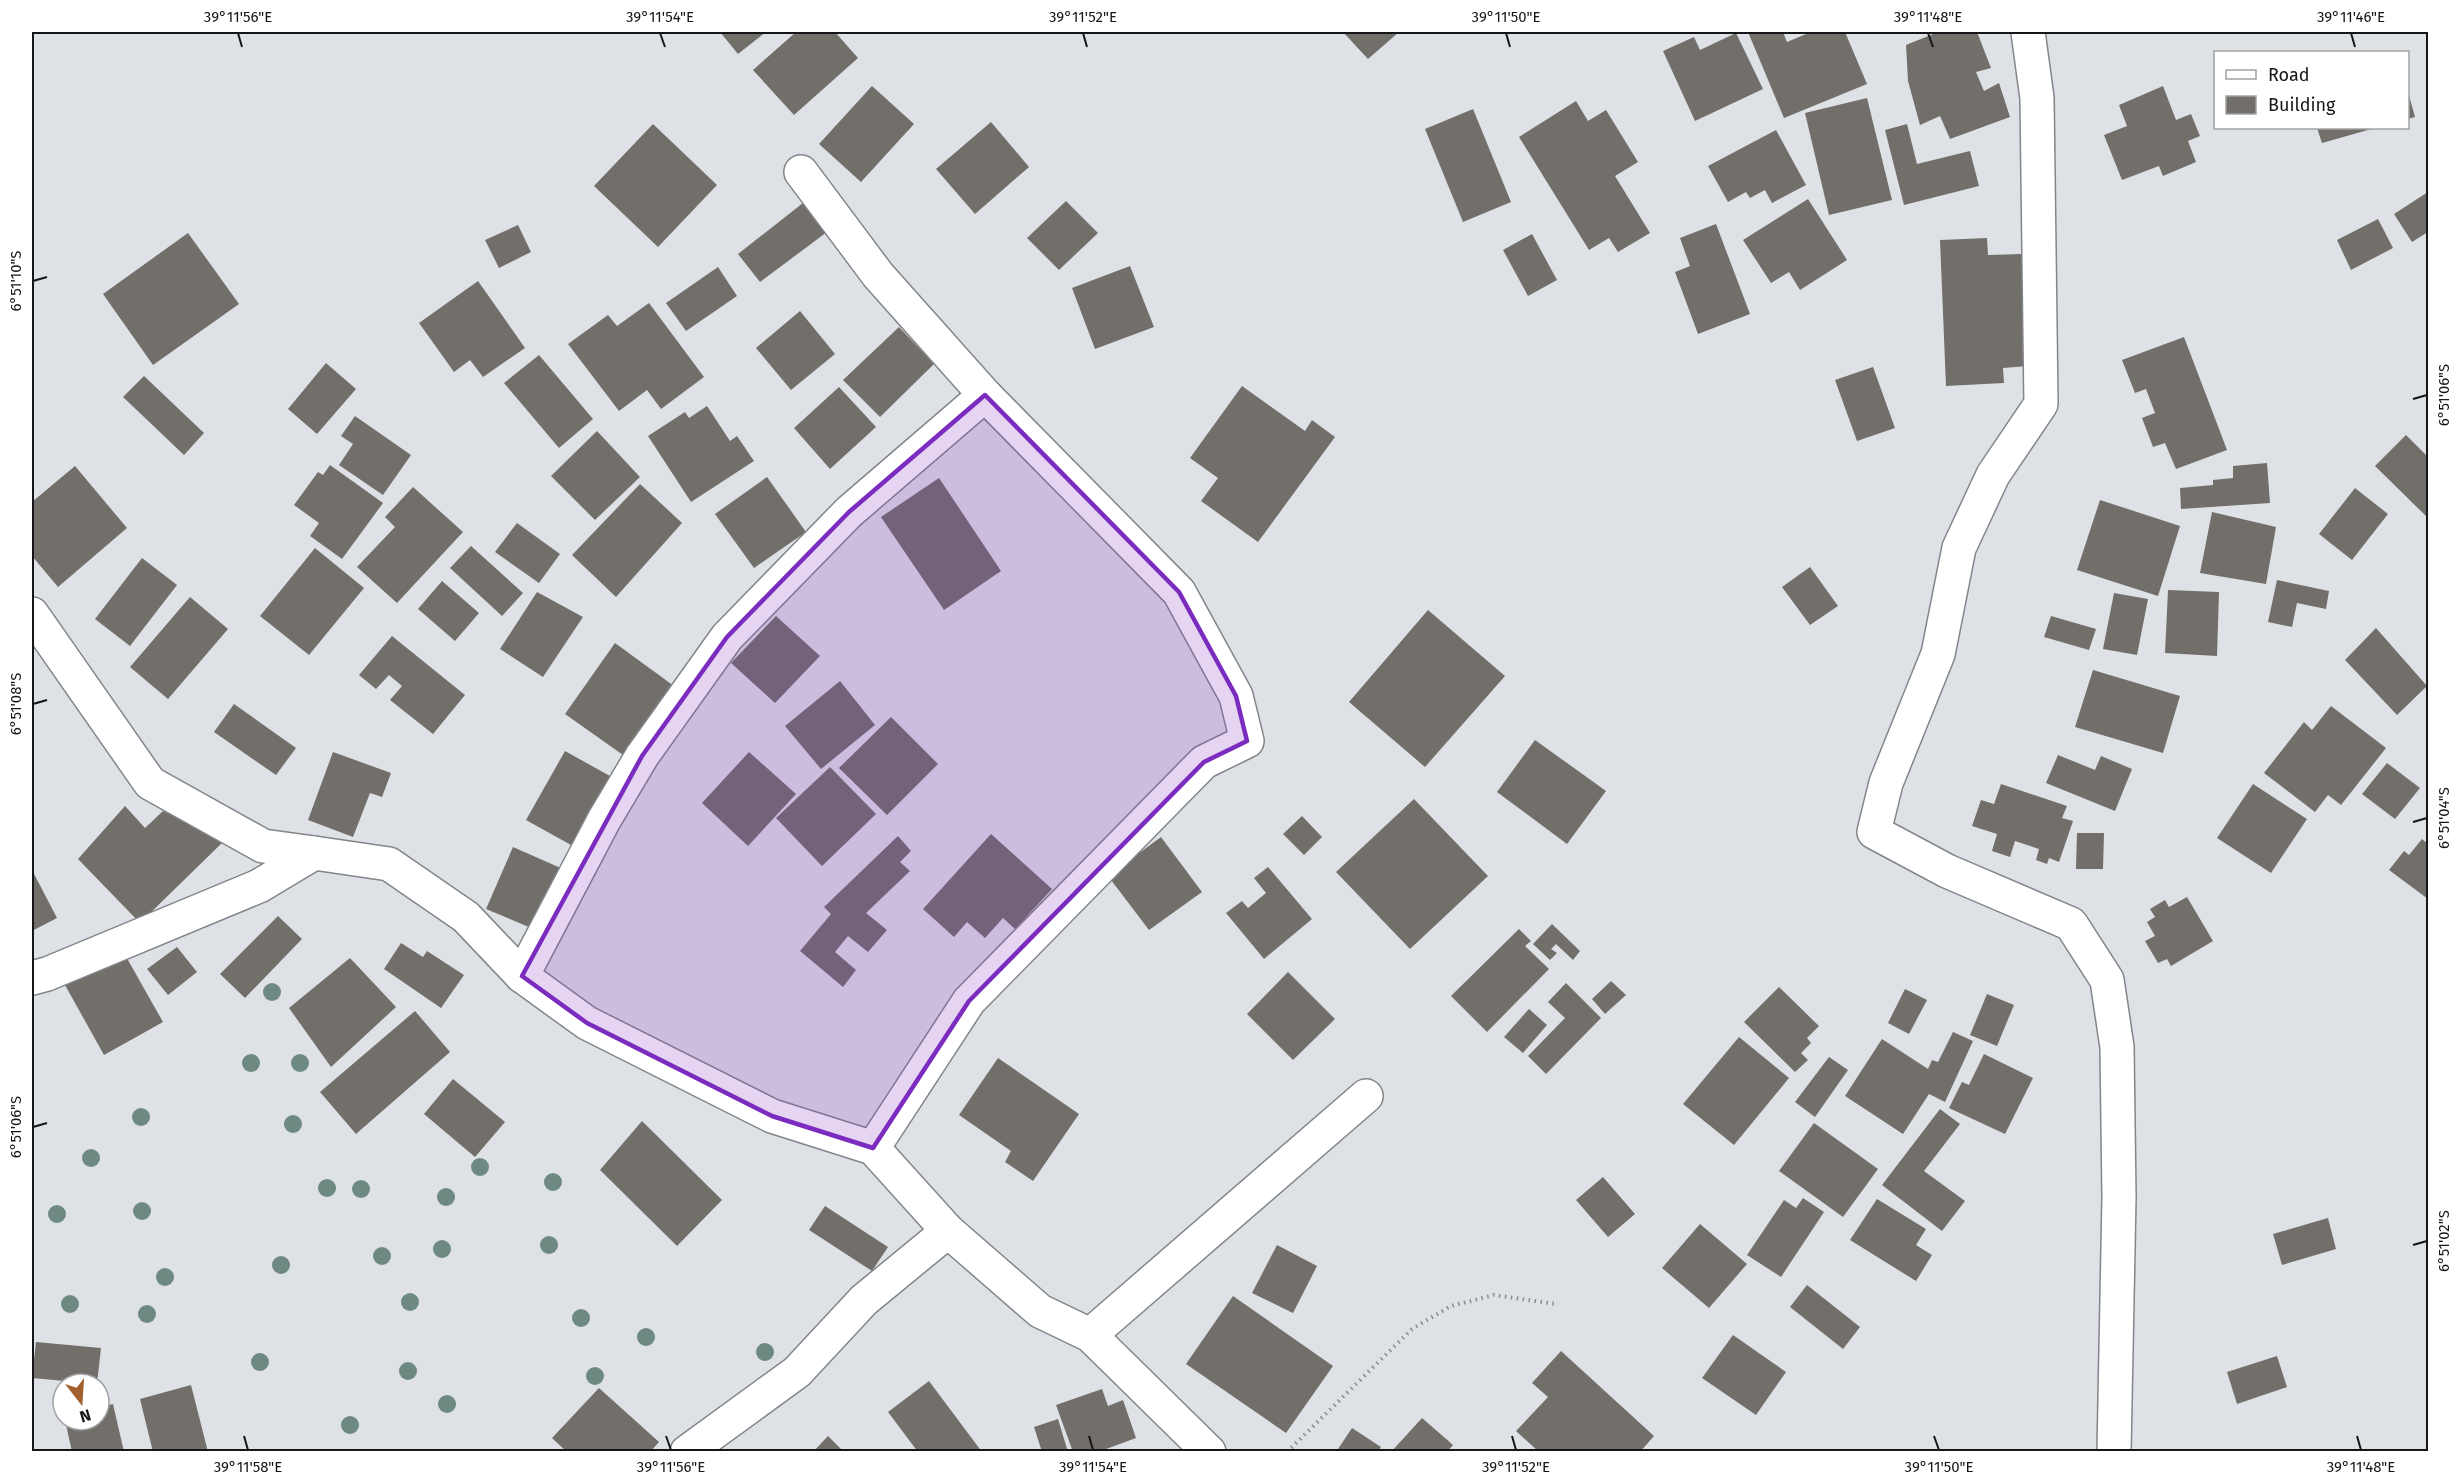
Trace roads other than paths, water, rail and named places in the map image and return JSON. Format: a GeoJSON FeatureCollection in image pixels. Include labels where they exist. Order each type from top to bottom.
{"type":"FeatureCollection","features":[{"type":"Feature","properties":{"kind":"street"},"geometry":{"type":"LineString","coordinates":[[2028,32],[2037,98],[2041,404],[1993,475],[1959,548],[1938,654],[1887,783],[1874,832],[1947,871],[2071,924],[2107,980],[2117,1047],[2119,1185],[2114,1452]]}},
{"type":"Feature","properties":{"kind":"street"},"geometry":{"type":"LineString","coordinates":[[801,172],[878,275],[985,395],[1179,592],[1236,696],[1247,741],[1204,762],[969,1001],[873,1148]]}},
{"type":"Feature","properties":{"kind":"street"},"geometry":{"type":"LineString","coordinates":[[522,976],[604,820],[642,756],[727,637],[849,512],[985,395]]}},
{"type":"Feature","properties":{"kind":"street"},"geometry":{"type":"LineString","coordinates":[[32,614],[150,783],[263,846],[389,864],[466,917],[522,976],[586,1023],[772,1116],[873,1148],[948,1231],[1040,1311],[1090,1335],[1209,1452]]}},
{"type":"Feature","properties":{"kind":"street"},"geometry":{"type":"LineString","coordinates":[[32,978],[47,974],[259,886],[314,853]]}},
{"type":"Feature","properties":{"kind":"street"},"geometry":{"type":"LineString","coordinates":[[1090,1335],[1366,1096]]}},
{"type":"Feature","properties":{"kind":"street"},"geometry":{"type":"LineString","coordinates":[[687,1452],[719,1426],[797,1372],[864,1300],[948,1231]]}}]}
